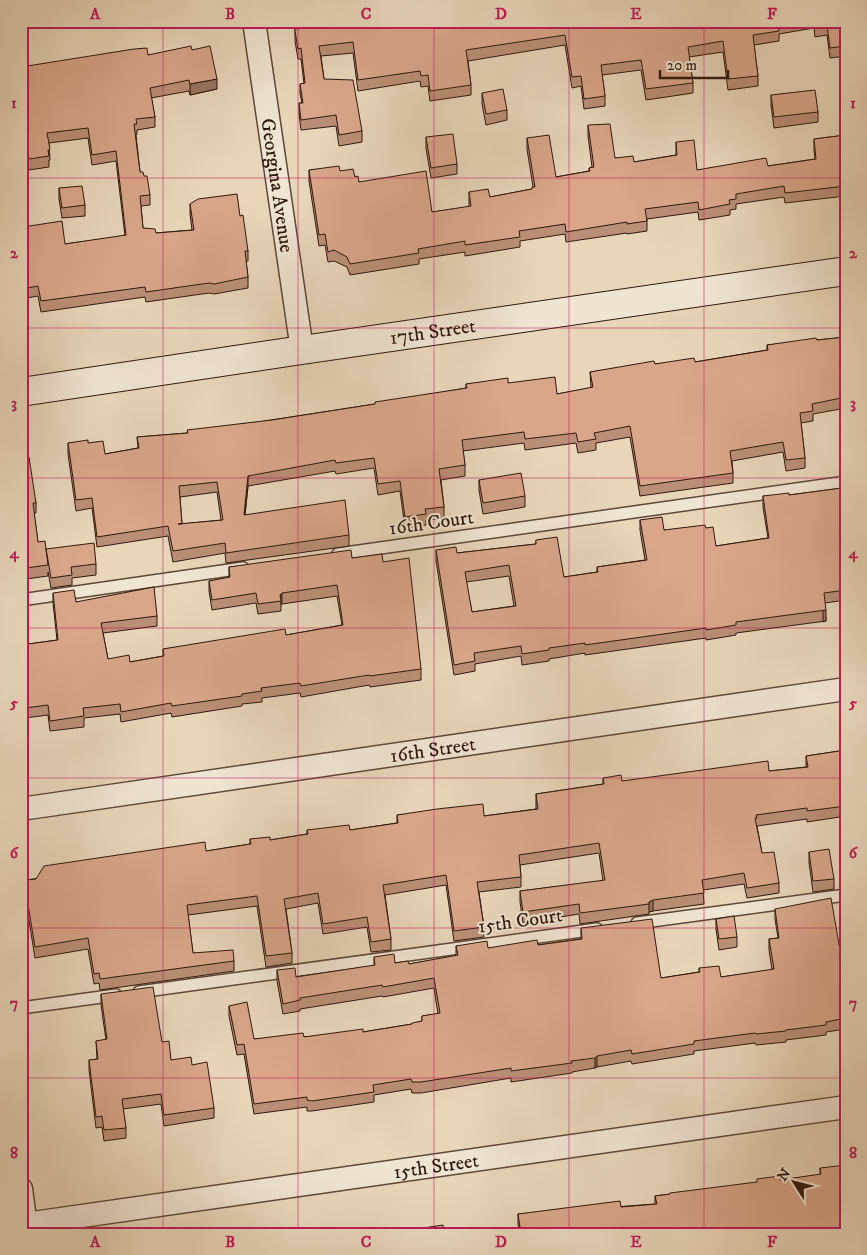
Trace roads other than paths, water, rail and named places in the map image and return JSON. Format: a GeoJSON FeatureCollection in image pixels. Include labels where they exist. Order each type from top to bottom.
{"type":"FeatureCollection","features":[{"type":"Feature","properties":{"kind":"street","name":"Georgina Avenue"},"geometry":{"type":"LineString","coordinates":[[254,21],[302,350]]}},
{"type":"Feature","properties":{"kind":"street","name":"17th Street"},"geometry":{"type":"LineString","coordinates":[[21,392],[846,271]]}},
{"type":"Feature","properties":{"kind":"street","name":"16th Street"},"geometry":{"type":"LineString","coordinates":[[21,810],[846,689]]}},
{"type":"Feature","properties":{"kind":"street","name":"15th Street"},"geometry":{"type":"LineString","coordinates":[[27,1229],[846,1107]]}},
{"type":"Feature","properties":{"kind":"street"},"geometry":{"type":"LineString","coordinates":[[21,1188],[27,1229]]}},
{"type":"Feature","properties":{"kind":"lane","name":"16th Court"},"geometry":{"type":"LineString","coordinates":[[326,556],[846,482]]}},
{"type":"Feature","properties":{"kind":"lane"},"geometry":{"type":"LineString","coordinates":[[21,600],[257,566]]}},
{"type":"Feature","properties":{"kind":"lane"},"geometry":{"type":"LineString","coordinates":[[630,924],[846,895]]}},
{"type":"Feature","properties":{"kind":"lane","name":"15th Court"},"geometry":{"type":"LineString","coordinates":[[21,1008],[610,927]]}}]}
